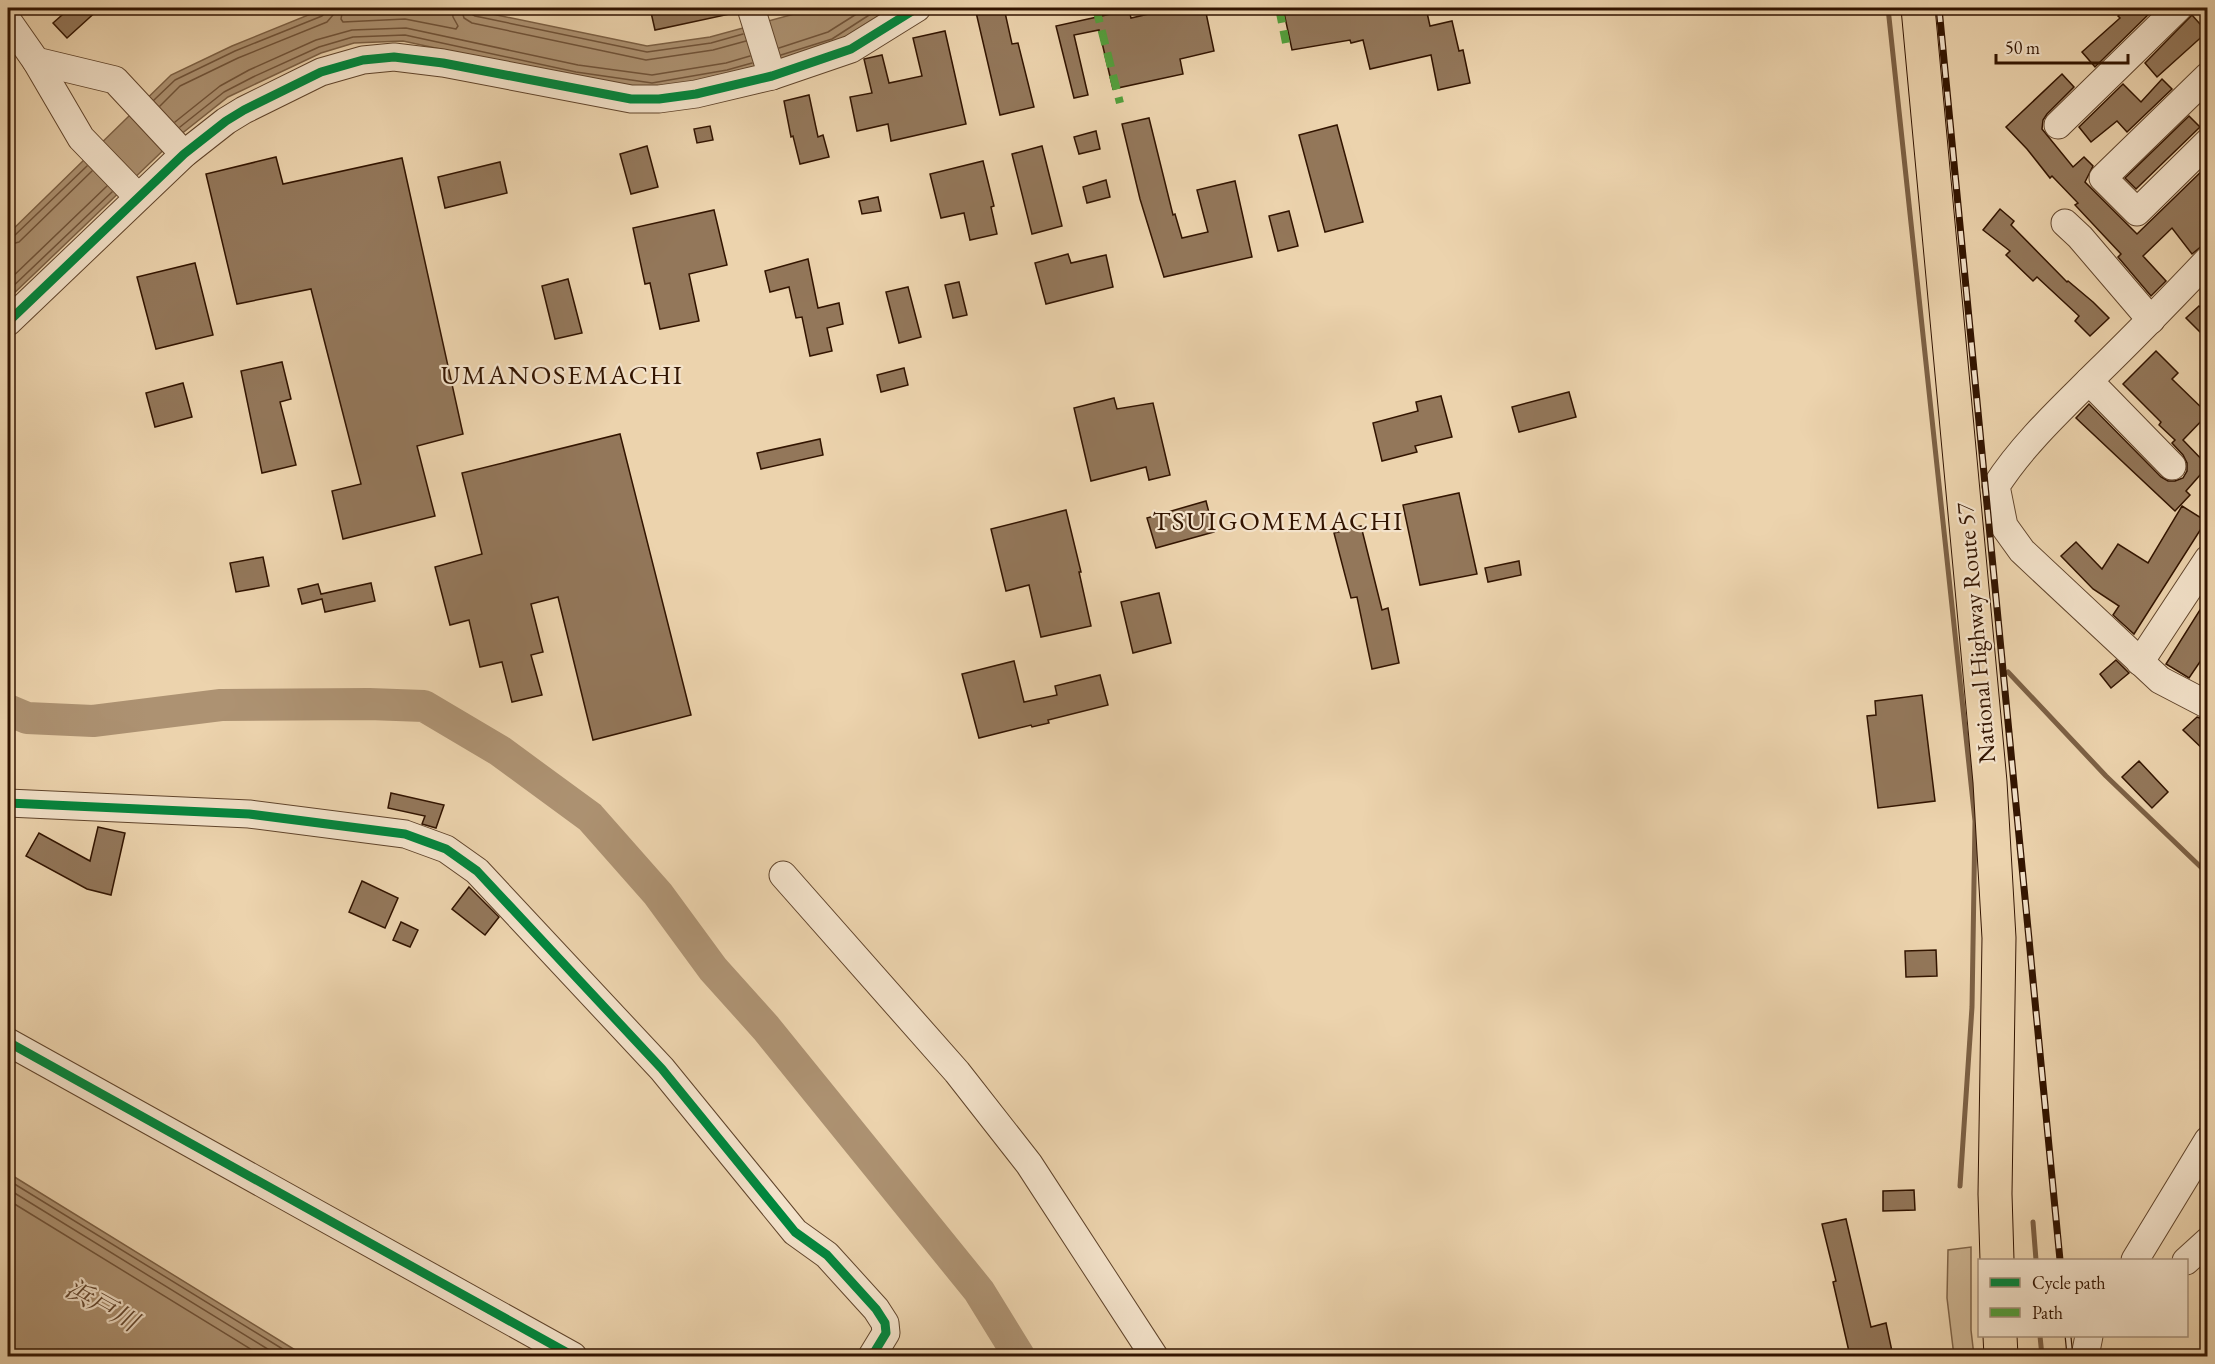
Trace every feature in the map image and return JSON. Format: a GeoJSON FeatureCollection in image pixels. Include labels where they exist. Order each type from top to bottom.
{"type":"FeatureCollection","features":[{"type":"Feature","properties":{"kind":"highway","name":"National Highway Route 57"},"geometry":{"type":"LineString","coordinates":[[1918,8],[1990,782],[1999,938],[1995,1194],[1997,1259]]}},
{"type":"Feature","properties":{"kind":"highway"},"geometry":{"type":"LineString","coordinates":[[2000,1337],[2001,1356]]}},
{"type":"Feature","properties":{"kind":"street"},"geometry":{"type":"LineString","coordinates":[[8,322],[184,154],[226,121],[258,102],[321,72],[363,60],[394,57],[443,63],[631,99],[659,99],[696,94],[851,49],[917,8]]}},
{"type":"Feature","properties":{"kind":"street"},"geometry":{"type":"LineString","coordinates":[[2058,125],[2178,8]]}},
{"type":"Feature","properties":{"kind":"street"},"geometry":{"type":"LineString","coordinates":[[756,19],[771,72]]}},
{"type":"Feature","properties":{"kind":"street"},"geometry":{"type":"LineString","coordinates":[[8,21],[36,61],[81,138],[138,197]]}},
{"type":"Feature","properties":{"kind":"street"},"geometry":{"type":"LineString","coordinates":[[36,61],[115,80],[184,154]]}},
{"type":"Feature","properties":{"kind":"street"},"geometry":{"type":"LineString","coordinates":[[2208,76],[2103,178],[2137,212],[2208,141]]}},
{"type":"Feature","properties":{"kind":"street"},"geometry":{"type":"LineString","coordinates":[[2065,223],[2080,237],[2151,320]]}},
{"type":"Feature","properties":{"kind":"street"},"geometry":{"type":"LineString","coordinates":[[2208,260],[2013,460],[1996,486],[2004,526],[2022,551],[2160,680],[2208,705]]}},
{"type":"Feature","properties":{"kind":"street"},"geometry":{"type":"LineString","coordinates":[[2089,381],[2172,466]]}},
{"type":"Feature","properties":{"kind":"street"},"geometry":{"type":"LineString","coordinates":[[2140,662],[2208,559]]}},
{"type":"Feature","properties":{"kind":"street"},"geometry":{"type":"LineString","coordinates":[[8,802],[260,815],[405,834],[446,849],[477,871],[662,1069],[795,1232],[827,1255],[876,1310],[885,1323],[886,1333],[872,1356]]}},
{"type":"Feature","properties":{"kind":"street"},"geometry":{"type":"LineString","coordinates":[[783,875],[957,1072],[1029,1164],[1154,1356]]}},
{"type":"Feature","properties":{"kind":"street"},"geometry":{"type":"LineString","coordinates":[[8,1042],[573,1356]]}},
{"type":"Feature","properties":{"kind":"street"},"geometry":{"type":"LineString","coordinates":[[2136,1259],[2208,1140]]}},
{"type":"Feature","properties":{"kind":"street"},"geometry":{"type":"LineString","coordinates":[[2188,1259],[2208,1241]]}},
{"type":"Feature","properties":{"kind":"street"},"geometry":{"type":"LineString","coordinates":[[2085,1356],[2088,1337]]}},
{"type":"Feature","properties":{"kind":"shaded area"},"geometry":{"type":"Polygon","coordinates":[[[1971,1247],[1971,1330],[1974,1356],[1954,1356],[1947,1298],[1948,1250],[1971,1247]]]}},
{"type":"Feature","properties":{"kind":"water"},"geometry":{"type":"Polygon","coordinates":[[[463,8],[647,46],[710,37],[816,8],[891,8],[834,44],[729,76],[652,89],[575,78],[403,41],[354,43],[321,53],[228,97],[175,139],[8,299],[8,234],[171,75],[232,46],[323,9],[463,8]]]}},
{"type":"Feature","properties":{"kind":"water","name":"浜戸川"},"geometry":{"type":"Polygon","coordinates":[[[8,1173],[300,1353],[306,1356],[8,1356],[8,1173]]]}},
{"type":"Feature","properties":{"kind":"building"},"geometry":{"type":"Polygon","coordinates":[[[70,8],[100,8],[67,38],[53,23],[70,8]]]}},
{"type":"Feature","properties":{"kind":"building"},"geometry":{"type":"Polygon","coordinates":[[[650,8],[730,8],[730,14],[655,30],[650,8]]]}},
{"type":"Feature","properties":{"kind":"building"},"geometry":{"type":"Polygon","coordinates":[[[975,8],[1004,8],[1012,44],[1018,43],[1034,107],[1000,115],[975,8]]]}},
{"type":"Feature","properties":{"kind":"building"},"geometry":{"type":"Polygon","coordinates":[[[1175,8],[1205,8],[1214,51],[1180,59],[1183,74],[1113,89],[1099,30],[1074,35],[1088,95],[1074,98],[1056,26],[1129,10],[1131,18],[1175,8]]]}},
{"type":"Feature","properties":{"kind":"building"},"geometry":{"type":"Polygon","coordinates":[[[1283,8],[1426,8],[1430,26],[1452,21],[1459,51],[1463,50],[1470,83],[1438,90],[1431,55],[1370,69],[1363,40],[1351,43],[1350,40],[1292,50],[1283,8]]]}},
{"type":"Feature","properties":{"kind":"building"},"geometry":{"type":"Polygon","coordinates":[[[2126,8],[2155,8],[2095,67],[2082,52],[2120,18],[2118,16],[2126,8]]]}},
{"type":"Feature","properties":{"kind":"building"},"geometry":{"type":"Polygon","coordinates":[[[2192,15],[2207,32],[2157,77],[2145,63],[2192,15]]]}},
{"type":"Feature","properties":{"kind":"building"},"geometry":{"type":"Polygon","coordinates":[[[945,31],[966,124],[891,141],[888,124],[857,131],[850,97],[872,93],[864,59],[882,55],[889,83],[922,76],[913,38],[945,31]]]}},
{"type":"Feature","properties":{"kind":"building"},"geometry":{"type":"Polygon","coordinates":[[[2062,74],[2074,87],[2047,114],[2043,120],[2042,129],[2073,167],[2084,157],[2093,166],[2085,182],[2137,234],[2208,165],[2208,245],[2203,245],[2192,254],[2172,228],[2143,256],[2166,281],[2151,296],[2118,257],[2121,254],[2075,205],[2078,203],[2052,176],[2050,178],[2006,127],[2062,74]]]}},
{"type":"Feature","properties":{"kind":"building"},"geometry":{"type":"Polygon","coordinates":[[[2162,79],[2172,89],[2127,132],[2117,121],[2091,142],[2079,127],[2123,84],[2141,102],[2162,79]]]}},
{"type":"Feature","properties":{"kind":"building"},"geometry":{"type":"Polygon","coordinates":[[[809,95],[818,137],[823,135],[829,157],[800,164],[793,136],[791,137],[784,101],[809,95]]]}},
{"type":"Feature","properties":{"kind":"building"},"geometry":{"type":"Polygon","coordinates":[[[2189,116],[2200,127],[2136,189],[2125,178],[2189,116]]]}},
{"type":"Feature","properties":{"kind":"building"},"geometry":{"type":"Polygon","coordinates":[[[1149,118],[1173,215],[1175,214],[1182,238],[1208,232],[1197,190],[1235,181],[1252,257],[1164,277],[1140,199],[1122,124],[1149,118]]]}},
{"type":"Feature","properties":{"kind":"building"},"geometry":{"type":"Polygon","coordinates":[[[1337,125],[1363,222],[1325,232],[1299,135],[1337,125]]]}},
{"type":"Feature","properties":{"kind":"building"},"geometry":{"type":"Polygon","coordinates":[[[710,126],[713,140],[697,143],[694,129],[710,126]]]}},
{"type":"Feature","properties":{"kind":"building"},"geometry":{"type":"Polygon","coordinates":[[[1096,131],[1100,149],[1079,154],[1074,137],[1096,131]]]}},
{"type":"Feature","properties":{"kind":"building"},"geometry":{"type":"Polygon","coordinates":[[[647,146],[658,187],[631,194],[620,154],[647,146]]]}},
{"type":"Feature","properties":{"kind":"building"},"geometry":{"type":"Polygon","coordinates":[[[1042,146],[1062,226],[1032,234],[1012,154],[1042,146]]]}},
{"type":"Feature","properties":{"kind":"building"},"geometry":{"type":"Polygon","coordinates":[[[276,157],[283,184],[402,158],[463,434],[417,446],[435,516],[343,539],[332,491],[361,484],[311,289],[237,304],[206,174],[276,157]]]}},
{"type":"Feature","properties":{"kind":"building"},"geometry":{"type":"Polygon","coordinates":[[[983,161],[994,206],[991,207],[997,234],[970,240],[964,213],[941,218],[930,174],[983,161]]]}},
{"type":"Feature","properties":{"kind":"building"},"geometry":{"type":"Polygon","coordinates":[[[500,162],[507,193],[445,208],[438,177],[500,162]]]}},
{"type":"Feature","properties":{"kind":"building"},"geometry":{"type":"Polygon","coordinates":[[[1106,180],[1110,197],[1087,203],[1083,187],[1106,180]]]}},
{"type":"Feature","properties":{"kind":"building"},"geometry":{"type":"Polygon","coordinates":[[[878,197],[881,211],[862,214],[859,201],[878,197]]]}},
{"type":"Feature","properties":{"kind":"building"},"geometry":{"type":"Polygon","coordinates":[[[2000,209],[2014,221],[2011,225],[2067,282],[2109,318],[2090,336],[2075,321],[2079,316],[2037,277],[2033,281],[2006,255],[2010,251],[1983,230],[2000,209]]]}},
{"type":"Feature","properties":{"kind":"building"},"geometry":{"type":"Polygon","coordinates":[[[714,210],[727,265],[689,274],[699,321],[660,329],[650,283],[645,284],[633,228],[714,210]]]}},
{"type":"Feature","properties":{"kind":"building"},"geometry":{"type":"Polygon","coordinates":[[[1289,211],[1298,246],[1278,251],[1269,216],[1289,211]]]}},
{"type":"Feature","properties":{"kind":"building"},"geometry":{"type":"Polygon","coordinates":[[[1068,254],[1071,263],[1106,255],[1113,287],[1046,304],[1035,263],[1068,254]]]}},
{"type":"Feature","properties":{"kind":"building"},"geometry":{"type":"Polygon","coordinates":[[[808,259],[818,308],[839,303],[843,324],[827,328],[832,351],[810,356],[802,317],[796,318],[789,287],[770,292],[765,271],[808,259]]]}},
{"type":"Feature","properties":{"kind":"building"},"geometry":{"type":"Polygon","coordinates":[[[195,263],[213,335],[156,349],[137,277],[195,263]]]}},
{"type":"Feature","properties":{"kind":"building"},"geometry":{"type":"Polygon","coordinates":[[[568,279],[582,333],[555,339],[542,286],[568,279]]]}},
{"type":"Feature","properties":{"kind":"building"},"geometry":{"type":"Polygon","coordinates":[[[959,282],[967,315],[953,318],[945,285],[959,282]]]}},
{"type":"Feature","properties":{"kind":"building"},"geometry":{"type":"Polygon","coordinates":[[[908,287],[921,337],[899,343],[886,292],[908,287]]]}},
{"type":"Feature","properties":{"kind":"building"},"geometry":{"type":"Polygon","coordinates":[[[2199,306],[2208,314],[2208,340],[2186,318],[2199,306]]]}},
{"type":"Feature","properties":{"kind":"building"},"geometry":{"type":"Polygon","coordinates":[[[2156,351],[2178,373],[2172,379],[2208,414],[2183,440],[2208,466],[2186,491],[2190,495],[2175,511],[2076,418],[2089,404],[2161,477],[2168,481],[2183,478],[2187,471],[2187,463],[2172,443],[2175,440],[2159,425],[2161,422],[2123,384],[2156,351]]]}},
{"type":"Feature","properties":{"kind":"building"},"geometry":{"type":"Polygon","coordinates":[[[282,362],[291,399],[280,402],[296,465],[262,473],[241,371],[282,362]]]}},
{"type":"Feature","properties":{"kind":"building"},"geometry":{"type":"Polygon","coordinates":[[[904,368],[908,385],[881,392],[877,375],[904,368]]]}},
{"type":"Feature","properties":{"kind":"building"},"geometry":{"type":"Polygon","coordinates":[[[183,383],[192,417],[155,427],[146,393],[183,383]]]}},
{"type":"Feature","properties":{"kind":"building"},"geometry":{"type":"Polygon","coordinates":[[[1569,392],[1576,417],[1519,432],[1512,407],[1569,392]]]}},
{"type":"Feature","properties":{"kind":"building"},"geometry":{"type":"Polygon","coordinates":[[[1441,396],[1452,437],[1415,446],[1417,452],[1382,461],[1373,423],[1418,411],[1416,402],[1441,396]]]}},
{"type":"Feature","properties":{"kind":"building"},"geometry":{"type":"Polygon","coordinates":[[[1114,398],[1117,409],[1153,403],[1170,475],[1149,480],[1146,467],[1091,481],[1074,408],[1114,398]]]}},
{"type":"Feature","properties":{"kind":"building"},"geometry":{"type":"Polygon","coordinates":[[[620,434],[691,715],[593,740],[558,597],[531,604],[543,652],[531,655],[542,695],[512,702],[502,662],[480,667],[469,620],[450,625],[435,567],[482,554],[462,473],[620,434]]]}},
{"type":"Feature","properties":{"kind":"building"},"geometry":{"type":"Polygon","coordinates":[[[820,439],[823,455],[761,469],[757,453],[820,439]]]}},
{"type":"Feature","properties":{"kind":"building"},"geometry":{"type":"Polygon","coordinates":[[[1459,493],[1477,574],[1420,585],[1403,505],[1459,493]]]}},
{"type":"Feature","properties":{"kind":"building"},"geometry":{"type":"Polygon","coordinates":[[[1206,501],[1214,532],[1156,548],[1147,518],[1206,501]]]}},
{"type":"Feature","properties":{"kind":"building"},"geometry":{"type":"Polygon","coordinates":[[[2182,506],[2206,521],[2134,634],[2113,615],[2119,606],[2093,589],[2061,556],[2076,542],[2102,569],[2118,544],[2148,563],[2182,506]]]}},
{"type":"Feature","properties":{"kind":"building"},"geometry":{"type":"Polygon","coordinates":[[[1066,510],[1091,626],[1041,637],[1029,585],[1006,591],[991,529],[1066,510]]]}},
{"type":"Feature","properties":{"kind":"building"},"geometry":{"type":"Polygon","coordinates":[[[1361,526],[1382,610],[1388,608],[1399,663],[1372,669],[1357,597],[1351,598],[1334,533],[1361,526]]]}},
{"type":"Feature","properties":{"kind":"building"},"geometry":{"type":"Polygon","coordinates":[[[263,557],[269,586],[236,592],[230,563],[263,557]]]}},
{"type":"Feature","properties":{"kind":"building"},"geometry":{"type":"Polygon","coordinates":[[[1519,561],[1521,575],[1488,582],[1485,568],[1519,561]]]}},
{"type":"Feature","properties":{"kind":"building"},"geometry":{"type":"Polygon","coordinates":[[[371,583],[375,601],[325,612],[322,599],[302,604],[298,589],[318,584],[321,594],[371,583]]]}},
{"type":"Feature","properties":{"kind":"building"},"geometry":{"type":"Polygon","coordinates":[[[1159,593],[1171,643],[1133,653],[1121,602],[1159,593]]]}},
{"type":"Feature","properties":{"kind":"building"},"geometry":{"type":"Polygon","coordinates":[[[2208,597],[2208,650],[2189,678],[2166,664],[2208,597]]]}},
{"type":"Feature","properties":{"kind":"building"},"geometry":{"type":"Polygon","coordinates":[[[2116,660],[2129,673],[2111,688],[2100,674],[2116,660]]]}},
{"type":"Feature","properties":{"kind":"building"},"geometry":{"type":"Polygon","coordinates":[[[1014,661],[1024,702],[1057,695],[1055,686],[1100,675],[1108,705],[1048,720],[1049,723],[1032,727],[1031,725],[979,738],[962,674],[1014,661]]]}},
{"type":"Feature","properties":{"kind":"building"},"geometry":{"type":"Polygon","coordinates":[[[1922,695],[1935,801],[1878,808],[1867,716],[1876,715],[1875,701],[1922,695]]]}},
{"type":"Feature","properties":{"kind":"building"},"geometry":{"type":"Polygon","coordinates":[[[2197,717],[2208,721],[2208,754],[2183,730],[2197,717]]]}},
{"type":"Feature","properties":{"kind":"building"},"geometry":{"type":"Polygon","coordinates":[[[2139,761],[2168,792],[2152,808],[2122,777],[2139,761]]]}},
{"type":"Feature","properties":{"kind":"building"},"geometry":{"type":"Polygon","coordinates":[[[391,793],[444,805],[436,828],[422,824],[425,816],[388,808],[391,793]]]}},
{"type":"Feature","properties":{"kind":"building"},"geometry":{"type":"Polygon","coordinates":[[[98,827],[125,833],[111,895],[87,889],[26,856],[39,833],[90,861],[98,827]]]}},
{"type":"Feature","properties":{"kind":"building"},"geometry":{"type":"Polygon","coordinates":[[[362,881],[398,898],[385,928],[349,912],[362,881]]]}},
{"type":"Feature","properties":{"kind":"building"},"geometry":{"type":"Polygon","coordinates":[[[469,887],[499,917],[485,935],[452,909],[469,887]]]}},
{"type":"Feature","properties":{"kind":"building"},"geometry":{"type":"Polygon","coordinates":[[[401,922],[418,930],[410,947],[393,940],[401,922]]]}},
{"type":"Feature","properties":{"kind":"building"},"geometry":{"type":"Polygon","coordinates":[[[1936,950],[1937,976],[1906,977],[1905,951],[1936,950]]]}},
{"type":"Feature","properties":{"kind":"building"},"geometry":{"type":"Polygon","coordinates":[[[1914,1190],[1915,1210],[1883,1211],[1883,1191],[1914,1190]]]}},
{"type":"Feature","properties":{"kind":"building"},"geometry":{"type":"Polygon","coordinates":[[[1846,1219],[1871,1327],[1886,1323],[1893,1356],[1850,1356],[1833,1282],[1836,1281],[1822,1224],[1846,1219]]]}},
{"type":"Feature","properties":{"kind":"waterway"},"geometry":{"type":"LineString","coordinates":[[1888,8],[1975,821],[1972,1007],[1960,1186]]}},
{"type":"Feature","properties":{"kind":"waterway"},"geometry":{"type":"LineString","coordinates":[[2008,672],[2106,776],[2208,874]]}},
{"type":"Feature","properties":{"kind":"waterway"},"geometry":{"type":"LineString","coordinates":[[8,710],[27,718],[93,721],[221,705],[424,706],[500,751],[590,817],[658,894],[713,969],[766,1028],[979,1291],[1019,1356]]}},
{"type":"Feature","properties":{"kind":"waterway"},"geometry":{"type":"LineString","coordinates":[[2033,1222],[2036,1259]]}},
{"type":"Feature","properties":{"kind":"waterway"},"geometry":{"type":"LineString","coordinates":[[2040,1337],[2042,1356]]}},
{"type":"Feature","properties":{"kind":"railway"},"geometry":{"type":"LineString","coordinates":[[1939,8],[2060,1259]]}},
{"type":"Feature","properties":{"kind":"railway"},"geometry":{"type":"LineString","coordinates":[[2068,1337],[2070,1356]]}},
{"type":"Feature","properties":{"kind":"marked path"},"geometry":{"type":"LineString","coordinates":[[1096,8],[1120,103]]}},
{"type":"Feature","properties":{"kind":"marked path"},"geometry":{"type":"LineString","coordinates":[[1279,8],[1286,43]]}},
{"type":"Feature","properties":{"kind":"cycle path"},"geometry":{"type":"LineString","coordinates":[[8,322],[184,154],[244,110],[321,72],[363,60],[394,57],[443,63],[631,99],[659,99],[696,94],[772,76],[851,49],[917,8]]}},
{"type":"Feature","properties":{"kind":"cycle path"},"geometry":{"type":"LineString","coordinates":[[8,803],[249,814],[405,834],[446,849],[477,871],[662,1069],[795,1232],[827,1255],[876,1309],[885,1323],[886,1333],[872,1356]]}},
{"type":"Feature","properties":{"kind":"cycle path"},"geometry":{"type":"LineString","coordinates":[[8,1042],[573,1356]]}},
{"type":"Feature","properties":{"kind":"district","name":"UMANOSEMACHI"},"geometry":{"type":"Point","coordinates":[562,375]}},
{"type":"Feature","properties":{"kind":"district","name":"TSUIGOMEMACHI"},"geometry":{"type":"Point","coordinates":[1278,521]}}]}
